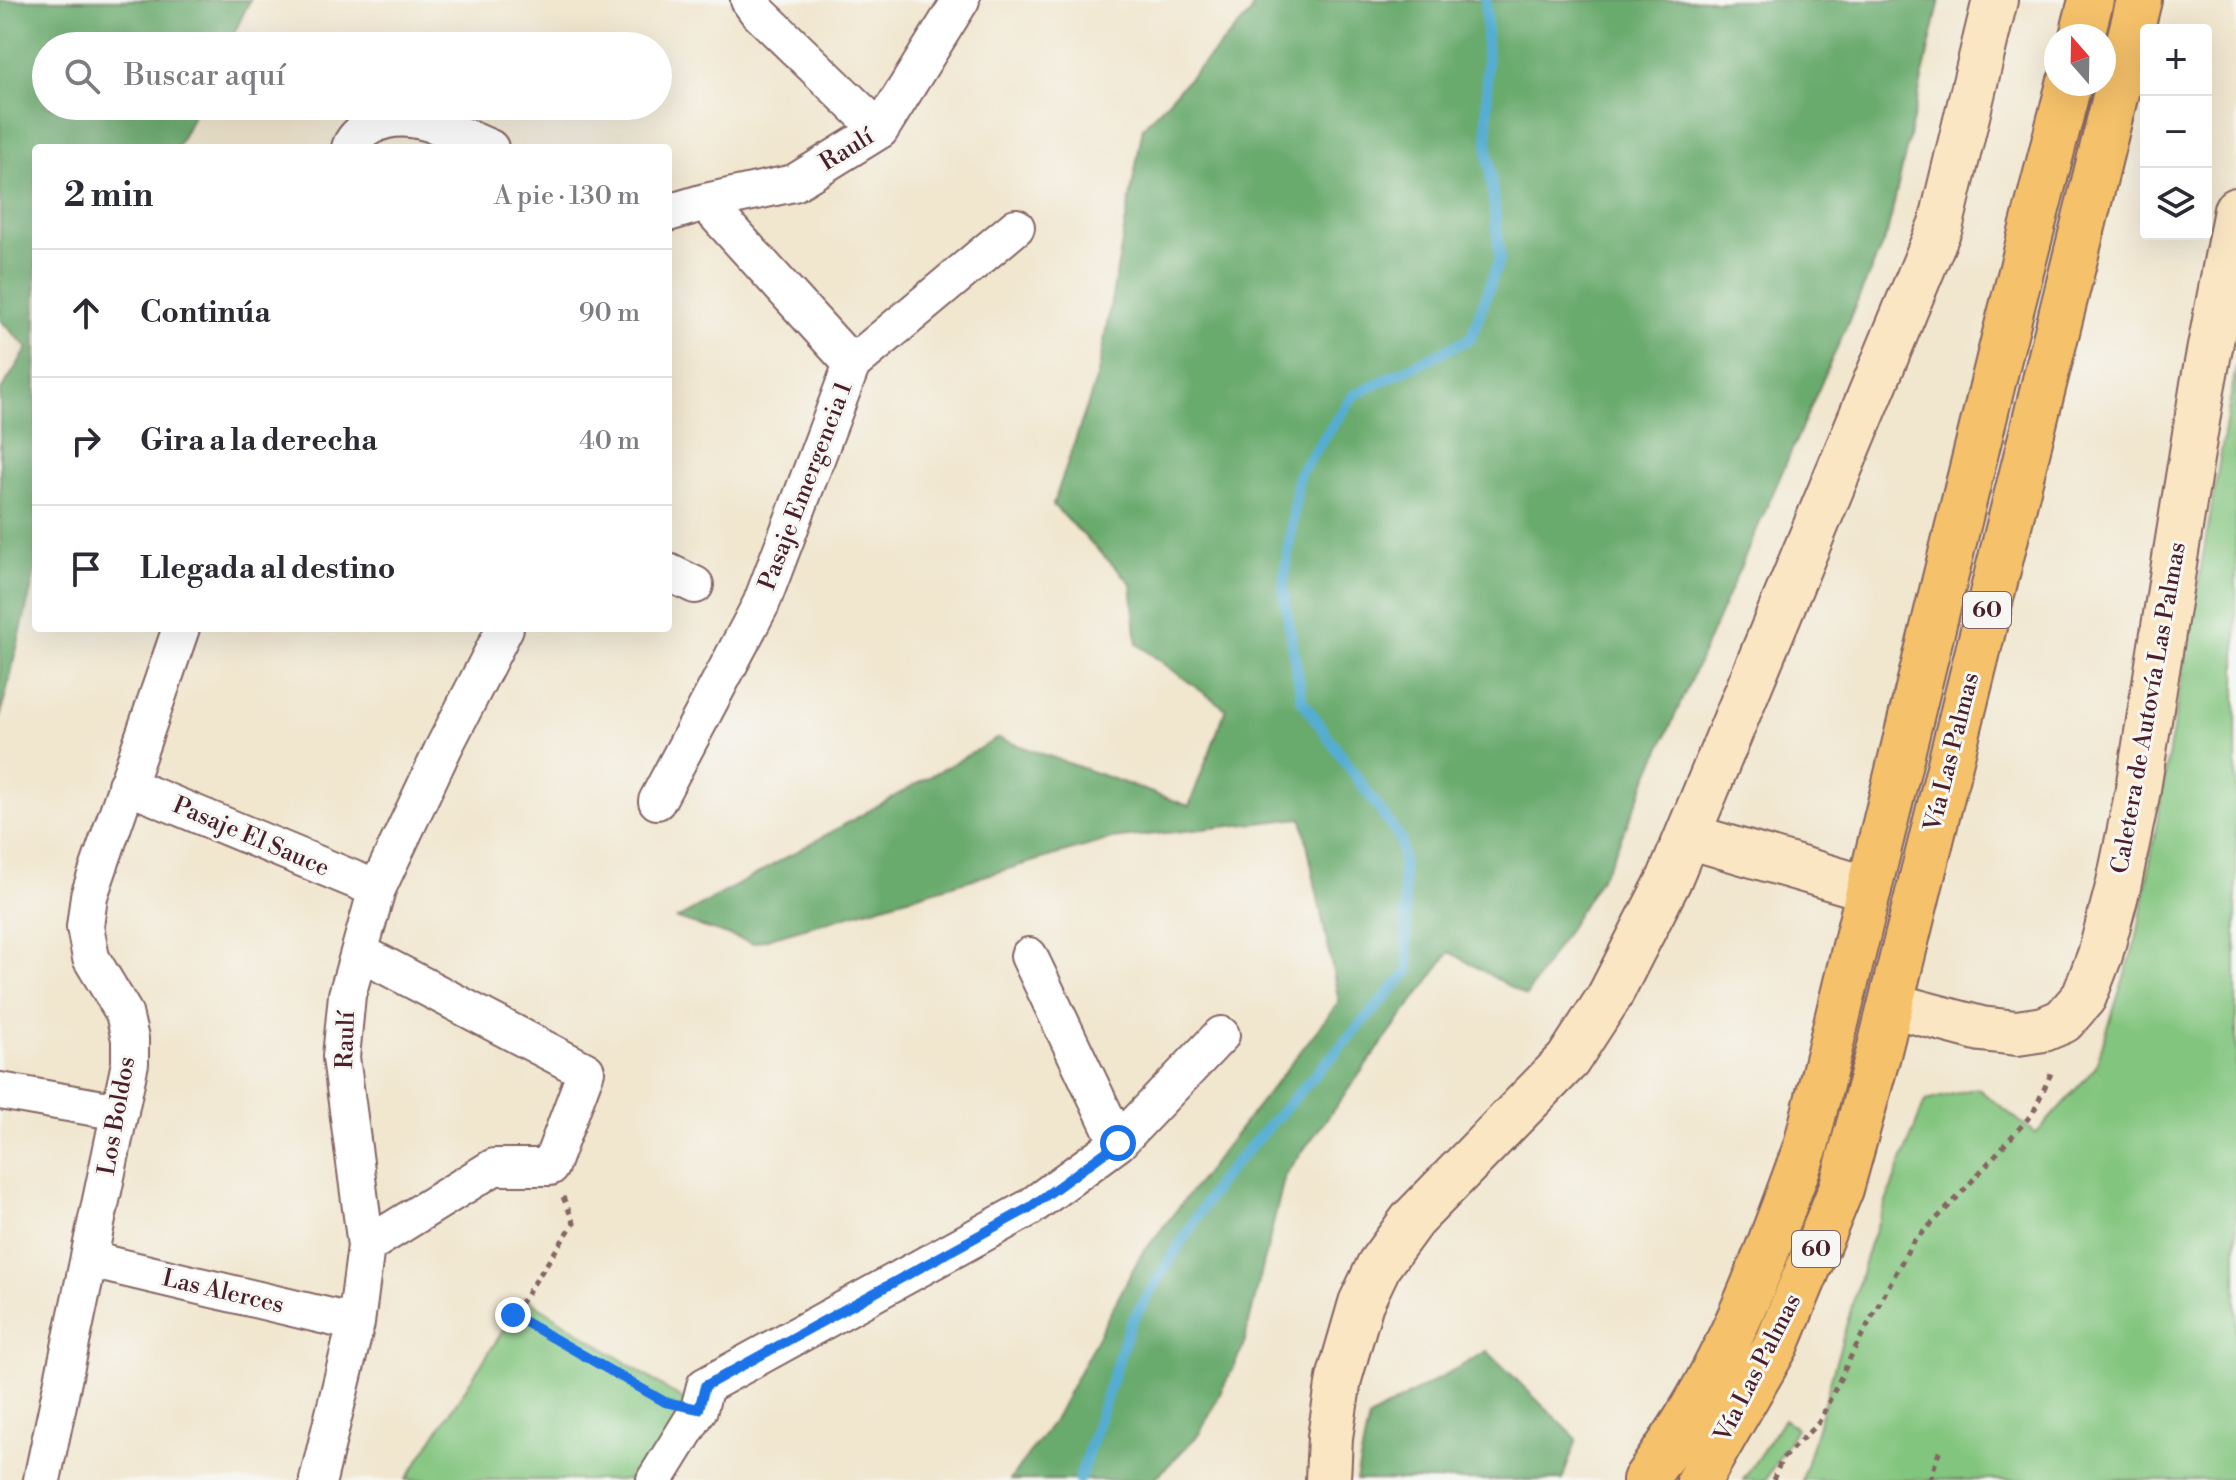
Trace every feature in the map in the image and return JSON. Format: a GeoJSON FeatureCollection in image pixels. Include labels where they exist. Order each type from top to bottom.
{"type":"FeatureCollection","features":[{"type":"Feature","properties":{"kind":"highway"},"geometry":{"type":"LineString","coordinates":[[2085,24],[2091,0]]}},
{"type":"Feature","properties":{"kind":"highway","name":"Vía Las Palmas"},"geometry":{"type":"LineString","coordinates":[[1699,1480],[1777,1344],[1841,1189],[1891,1005],[2139,0]]}},
{"type":"Feature","properties":{"kind":"highway","name":"Vía Las Palmas"},"geometry":{"type":"LineString","coordinates":[[1645,1480],[1687,1418],[1729,1339],[1765,1258],[1806,1146],[2066,96]]}},
{"type":"Feature","properties":{"kind":"street"},"geometry":{"type":"LineString","coordinates":[[749,0],[880,130]]}},
{"type":"Feature","properties":{"kind":"street","name":"Raulí"},"geometry":{"type":"LineString","coordinates":[[672,212],[794,183],[880,130],[961,0]]}},
{"type":"Feature","properties":{"kind":"street"},"geometry":{"type":"LineString","coordinates":[[1328,1480],[1330,1437],[1339,1379],[1361,1303],[1379,1265],[1412,1220],[1568,1060],[1609,997],[1669,880],[1941,224],[1995,0]]}},
{"type":"Feature","properties":{"kind":"street"},"geometry":{"type":"LineString","coordinates":[[353,144],[364,130],[386,120]]}},
{"type":"Feature","properties":{"kind":"street"},"geometry":{"type":"LineString","coordinates":[[421,120],[480,144]]}},
{"type":"Feature","properties":{"kind":"street","name":"Pasaje Emergencia 1"},"geometry":{"type":"LineString","coordinates":[[657,801],[761,604],[852,364],[705,202]]}},
{"type":"Feature","properties":{"kind":"street","name":"Caletera de Autovía Las Palmas"},"geometry":{"type":"LineString","coordinates":[[2063,1021],[2084,997],[2100,955],[2118,887],[2137,795],[2200,400],[2236,210]]}},
{"type":"Feature","properties":{"kind":"street"},"geometry":{"type":"LineString","coordinates":[[852,364],[1016,227]]}},
{"type":"Feature","properties":{"kind":"street","name":"Los Boldos"},"geometry":{"type":"LineString","coordinates":[[42,1480],[130,1063],[130,1039],[124,1013],[91,958],[85,927],[89,896],[180,632]]}},
{"type":"Feature","properties":{"kind":"street","name":"Raulí"},"geometry":{"type":"LineString","coordinates":[[318,1480],[356,1323],[366,1246],[341,1057],[347,995],[377,889],[503,632]]}},
{"type":"Feature","properties":{"kind":"street","name":"Pasaje El Sauce"},"geometry":{"type":"LineString","coordinates":[[126,785],[377,889]]}},
{"type":"Feature","properties":{"kind":"street"},"geometry":{"type":"LineString","coordinates":[[1688,836],[1869,889]]}},
{"type":"Feature","properties":{"kind":"street"},"geometry":{"type":"LineString","coordinates":[[359,952],[586,1071],[550,1167],[494,1167],[366,1246]]}},
{"type":"Feature","properties":{"kind":"street"},"geometry":{"type":"LineString","coordinates":[[1029,956],[1118,1143]]}},
{"type":"Feature","properties":{"kind":"street"},"geometry":{"type":"LineString","coordinates":[[1891,1005],[1981,1029],[2017,1033],[2044,1029],[2063,1021]]}},
{"type":"Feature","properties":{"kind":"street"},"geometry":{"type":"LineString","coordinates":[[655,1480],[699,1409],[705,1386],[1029,1208],[1118,1143],[1221,1035]]}},
{"type":"Feature","properties":{"kind":"street"},"geometry":{"type":"LineString","coordinates":[[0,1091],[120,1112]]}},
{"type":"Feature","properties":{"kind":"street","name":"Las Alerces"},"geometry":{"type":"LineString","coordinates":[[90,1260],[356,1323]]}},
{"type":"Feature","properties":{"kind":"path"},"geometry":{"type":"LineString","coordinates":[[1773,1480],[1782,1459],[1819,1422],[1912,1243],[2033,1113],[2052,1075],[2063,1021]]}},
{"type":"Feature","properties":{"kind":"path"},"geometry":{"type":"LineString","coordinates":[[550,1167],[574,1223],[513,1315],[665,1402],[699,1409]]}},
{"type":"Feature","properties":{"kind":"path"},"geometry":{"type":"LineString","coordinates":[[1930,1480],[1940,1449]]}},
{"type":"Feature","properties":{"kind":"green space"},"geometry":{"type":"Polygon","coordinates":[[[0,0],[250,0],[235,32],[32,32],[32,120],[191,120],[179,144],[32,144],[32,586],[0,718],[0,392],[28,348],[0,320],[0,0]]]}},
{"type":"Feature","properties":{"kind":"green space"},"geometry":{"type":"Polygon","coordinates":[[[1254,0],[1940,0],[1887,234],[1610,863],[1526,996],[1450,952],[1285,1175],[1243,1348],[1200,1433],[1154,1480],[1010,1480],[1055,1418],[1139,1258],[1339,1002],[1302,818],[1111,839],[753,943],[677,919],[998,738],[1189,806],[1226,709],[1137,644],[1131,583],[1053,505],[1098,374],[1143,127],[1251,13],[1254,0]]]}},
{"type":"Feature","properties":{"kind":"green space"},"geometry":{"type":"Polygon","coordinates":[[[2236,366],[2236,1480],[1802,1480],[1869,1246],[1925,1101],[1977,1088],[2036,1134],[2095,1068],[2137,937],[2236,366]]]}},
{"type":"Feature","properties":{"kind":"green space"},"geometry":{"type":"Polygon","coordinates":[[[525,1297],[694,1407],[646,1480],[406,1480],[525,1297]]]}},
{"type":"Feature","properties":{"kind":"green space"},"geometry":{"type":"Polygon","coordinates":[[[1487,1351],[1577,1439],[1562,1480],[1356,1480],[1369,1418],[1487,1351]]]}},
{"type":"Feature","properties":{"kind":"green space"},"geometry":{"type":"Polygon","coordinates":[[[1784,1419],[1796,1428],[1766,1480],[1743,1480],[1784,1419]]]}},
{"type":"Feature","properties":{"kind":"waterway"},"geometry":{"type":"LineString","coordinates":[[1079,1480],[1130,1324],[1220,1180],[1409,971],[1401,840],[1302,700],[1283,587],[1299,474],[1354,395],[1471,338],[1500,257],[1488,153],[1486,0]]}},
{"type":"Feature","properties":{"kind":"route"},"geometry":{"type":"LineString","coordinates":[[513,1315],[665,1402],[699,1409],[705,1386],[1029,1208],[1118,1143]]}}]}
